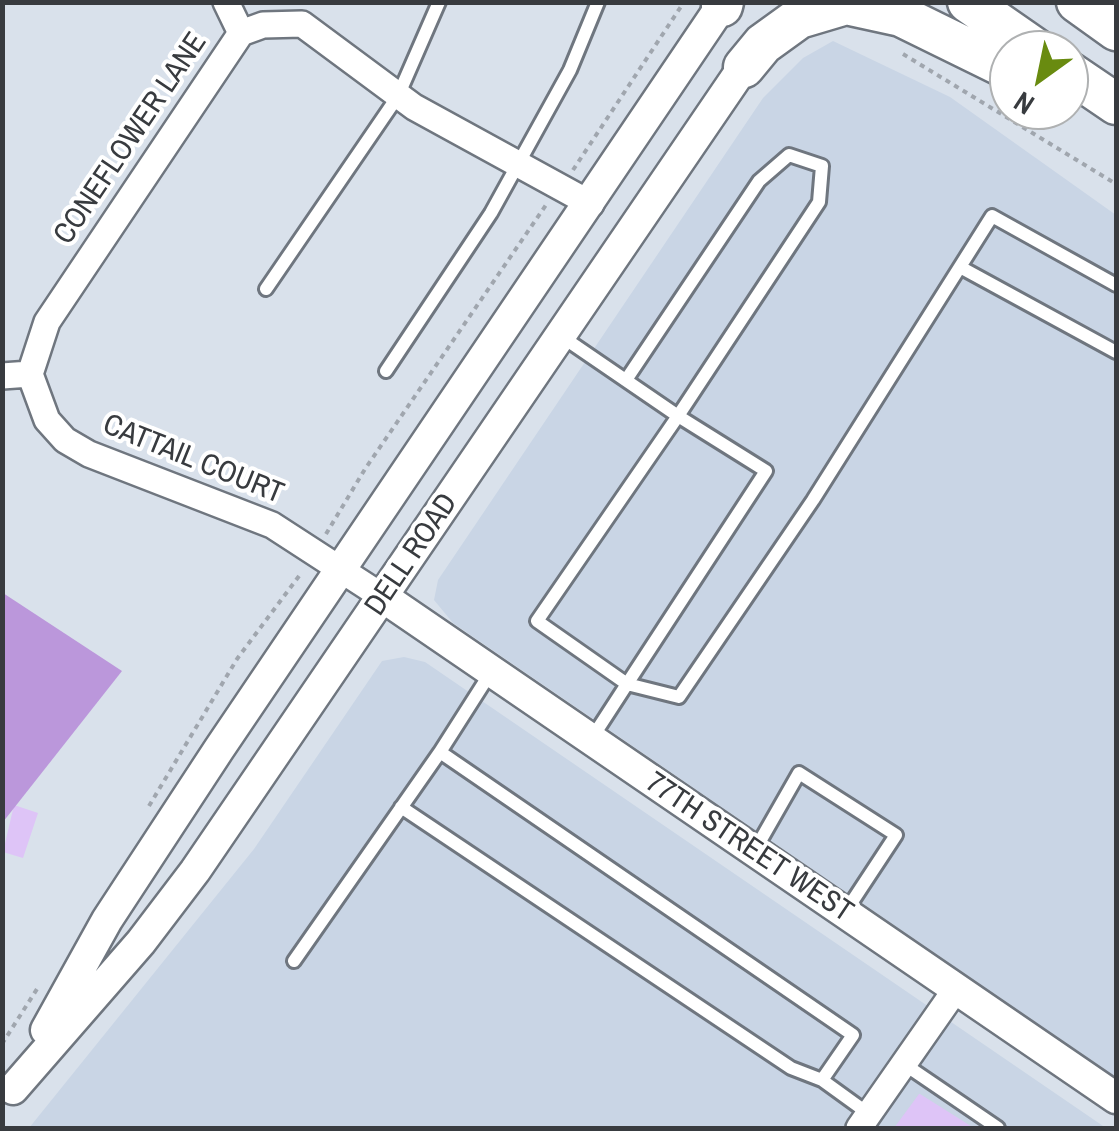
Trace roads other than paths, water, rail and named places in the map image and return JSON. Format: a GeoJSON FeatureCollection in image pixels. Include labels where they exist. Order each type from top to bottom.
{"type":"FeatureCollection","features":[{"type":"Feature","properties":{"kind":"main road"},"geometry":{"type":"LineString","coordinates":[[968,2],[1008,30]]}},
{"type":"Feature","properties":{"kind":"main road"},"geometry":{"type":"LineString","coordinates":[[1078,2],[1116,30]]}},
{"type":"Feature","properties":{"kind":"main road"},"geometry":{"type":"LineString","coordinates":[[744,67],[763,44],[799,18],[846,4],[901,16],[989,59]]}},
{"type":"Feature","properties":{"kind":"main road"},"geometry":{"type":"LineString","coordinates":[[1089,86],[1116,104]]}},
{"type":"Feature","properties":{"kind":"main road"},"geometry":{"type":"LineString","coordinates":[[1089,114],[1116,129]]}},
{"type":"Feature","properties":{"kind":"street"},"geometry":{"type":"LineString","coordinates":[[226,2],[240,33]]}},
{"type":"Feature","properties":{"kind":"street","name":"DELL ROAD"},"geometry":{"type":"LineString","coordinates":[[8,1097],[195,872],[788,2]]}},
{"type":"Feature","properties":{"kind":"street","name":"DELL ROAD"},"geometry":{"type":"LineString","coordinates":[[8,1097],[106,920],[340,569],[591,204],[713,3]]}},
{"type":"Feature","properties":{"kind":"street","name":"CONEFLOWER LANE"},"geometry":{"type":"LineString","coordinates":[[30,374],[47,322],[240,33],[284,18],[320,34],[398,96],[562,184],[591,204]]}},
{"type":"Feature","properties":{"kind":"street"},"geometry":{"type":"LineString","coordinates":[[2,376],[30,374]]}},
{"type":"Feature","properties":{"kind":"street","name":"CATTAIL COURT"},"geometry":{"type":"LineString","coordinates":[[30,374],[47,420],[65,440],[89,454],[272,526],[383,597]]}},
{"type":"Feature","properties":{"kind":"street","name":"77TH STREET WEST"},"geometry":{"type":"LineString","coordinates":[[383,597],[1116,1098]]}},
{"type":"Feature","properties":{"kind":"street"},"geometry":{"type":"LineString","coordinates":[[864,1121],[956,989]]}},
{"type":"Feature","properties":{"kind":"lane"},"geometry":{"type":"LineString","coordinates":[[266,290],[398,96],[438,2]]}},
{"type":"Feature","properties":{"kind":"lane"},"geometry":{"type":"LineString","coordinates":[[386,371],[491,212],[570,70],[598,2]]}},
{"type":"Feature","properties":{"kind":"lane"},"geometry":{"type":"LineString","coordinates":[[626,380],[759,181],[789,155],[822,166],[819,202],[538,621],[627,684],[679,696],[813,500],[992,216],[1116,285]]}},
{"type":"Feature","properties":{"kind":"lane"},"geometry":{"type":"LineString","coordinates":[[960,267],[1116,352]]}},
{"type":"Feature","properties":{"kind":"lane"},"geometry":{"type":"LineString","coordinates":[[562,336],[766,471],[591,740]]}},
{"type":"Feature","properties":{"kind":"lane"},"geometry":{"type":"LineString","coordinates":[[294,961],[491,672]]}},
{"type":"Feature","properties":{"kind":"lane"},"geometry":{"type":"LineString","coordinates":[[440,752],[853,1035],[822,1080]]}},
{"type":"Feature","properties":{"kind":"lane"},"geometry":{"type":"LineString","coordinates":[[754,852],[799,773],[896,836],[844,913]]}},
{"type":"Feature","properties":{"kind":"lane"},"geometry":{"type":"LineString","coordinates":[[401,808],[791,1068],[822,1080],[864,1121]]}},
{"type":"Feature","properties":{"kind":"lane"},"geometry":{"type":"LineString","coordinates":[[904,1064],[998,1128]]}}]}
